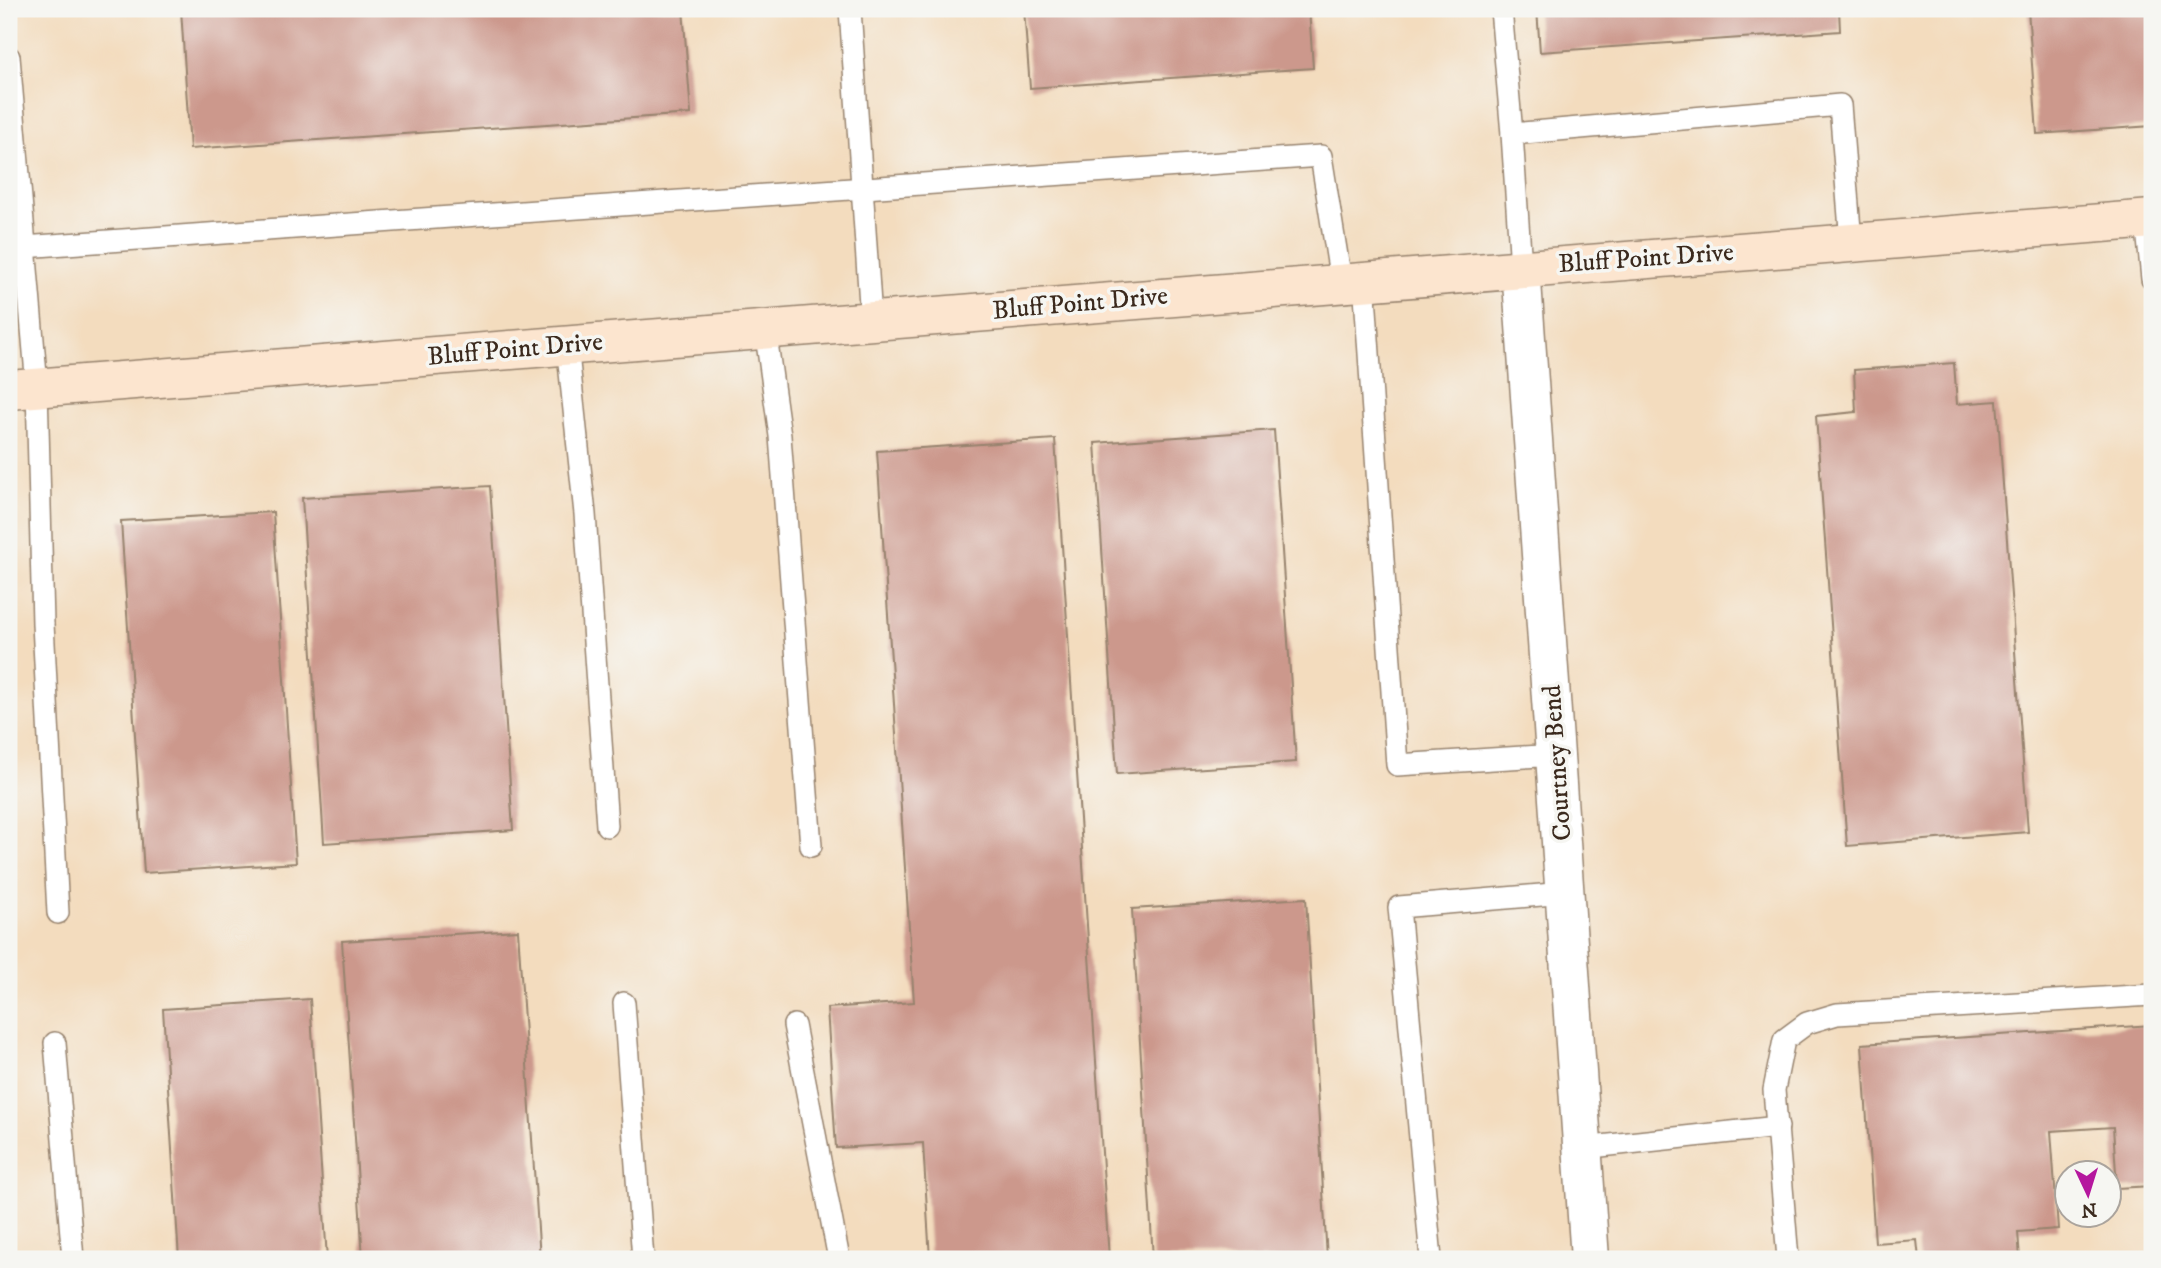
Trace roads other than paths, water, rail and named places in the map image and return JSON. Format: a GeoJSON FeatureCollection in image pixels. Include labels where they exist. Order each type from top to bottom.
{"type":"FeatureCollection","features":[{"type":"Feature","properties":{"kind":"street","name":"Bluff Point Drive"},"geometry":{"type":"LineString","coordinates":[[23,389],[1352,280],[2149,219]]}},
{"type":"Feature","properties":{"kind":"street","name":"Courtney Bend"},"geometry":{"type":"LineString","coordinates":[[1521,267],[1590,1259]]}},
{"type":"Feature","properties":{"kind":"lane"},"geometry":{"type":"LineString","coordinates":[[850,9],[871,319]]}},
{"type":"Feature","properties":{"kind":"lane"},"geometry":{"type":"LineString","coordinates":[[1501,9],[1521,267]]}},
{"type":"Feature","properties":{"kind":"lane"},"geometry":{"type":"LineString","coordinates":[[9,57],[23,389],[43,624],[58,913]]}},
{"type":"Feature","properties":{"kind":"lane"},"geometry":{"type":"LineString","coordinates":[[1512,134],[1840,105],[1852,242]]}},
{"type":"Feature","properties":{"kind":"lane"},"geometry":{"type":"LineString","coordinates":[[16,247],[1321,156],[1352,280],[1397,765],[1556,755]]}},
{"type":"Feature","properties":{"kind":"lane"},"geometry":{"type":"LineString","coordinates":[[2149,219],[2152,279]]}},
{"type":"Feature","properties":{"kind":"lane"},"geometry":{"type":"LineString","coordinates":[[765,328],[780,436],[811,846]]}},
{"type":"Feature","properties":{"kind":"lane"},"geometry":{"type":"LineString","coordinates":[[567,344],[584,514],[607,826]]}},
{"type":"Feature","properties":{"kind":"lane"},"geometry":{"type":"LineString","coordinates":[[1431,1259],[1399,907],[1566,893]]}},
{"type":"Feature","properties":{"kind":"lane"},"geometry":{"type":"LineString","coordinates":[[1788,1259],[1774,1090],[1784,1040],[1807,1024],[1837,1014],[2152,995]]}},
{"type":"Feature","properties":{"kind":"lane"},"geometry":{"type":"LineString","coordinates":[[624,1003],[643,1259]]}},
{"type":"Feature","properties":{"kind":"lane"},"geometry":{"type":"LineString","coordinates":[[794,1025],[839,1259]]}},
{"type":"Feature","properties":{"kind":"lane"},"geometry":{"type":"LineString","coordinates":[[55,1043],[73,1259]]}},
{"type":"Feature","properties":{"kind":"lane"},"geometry":{"type":"LineString","coordinates":[[1582,1148],[1777,1127]]}}]}
